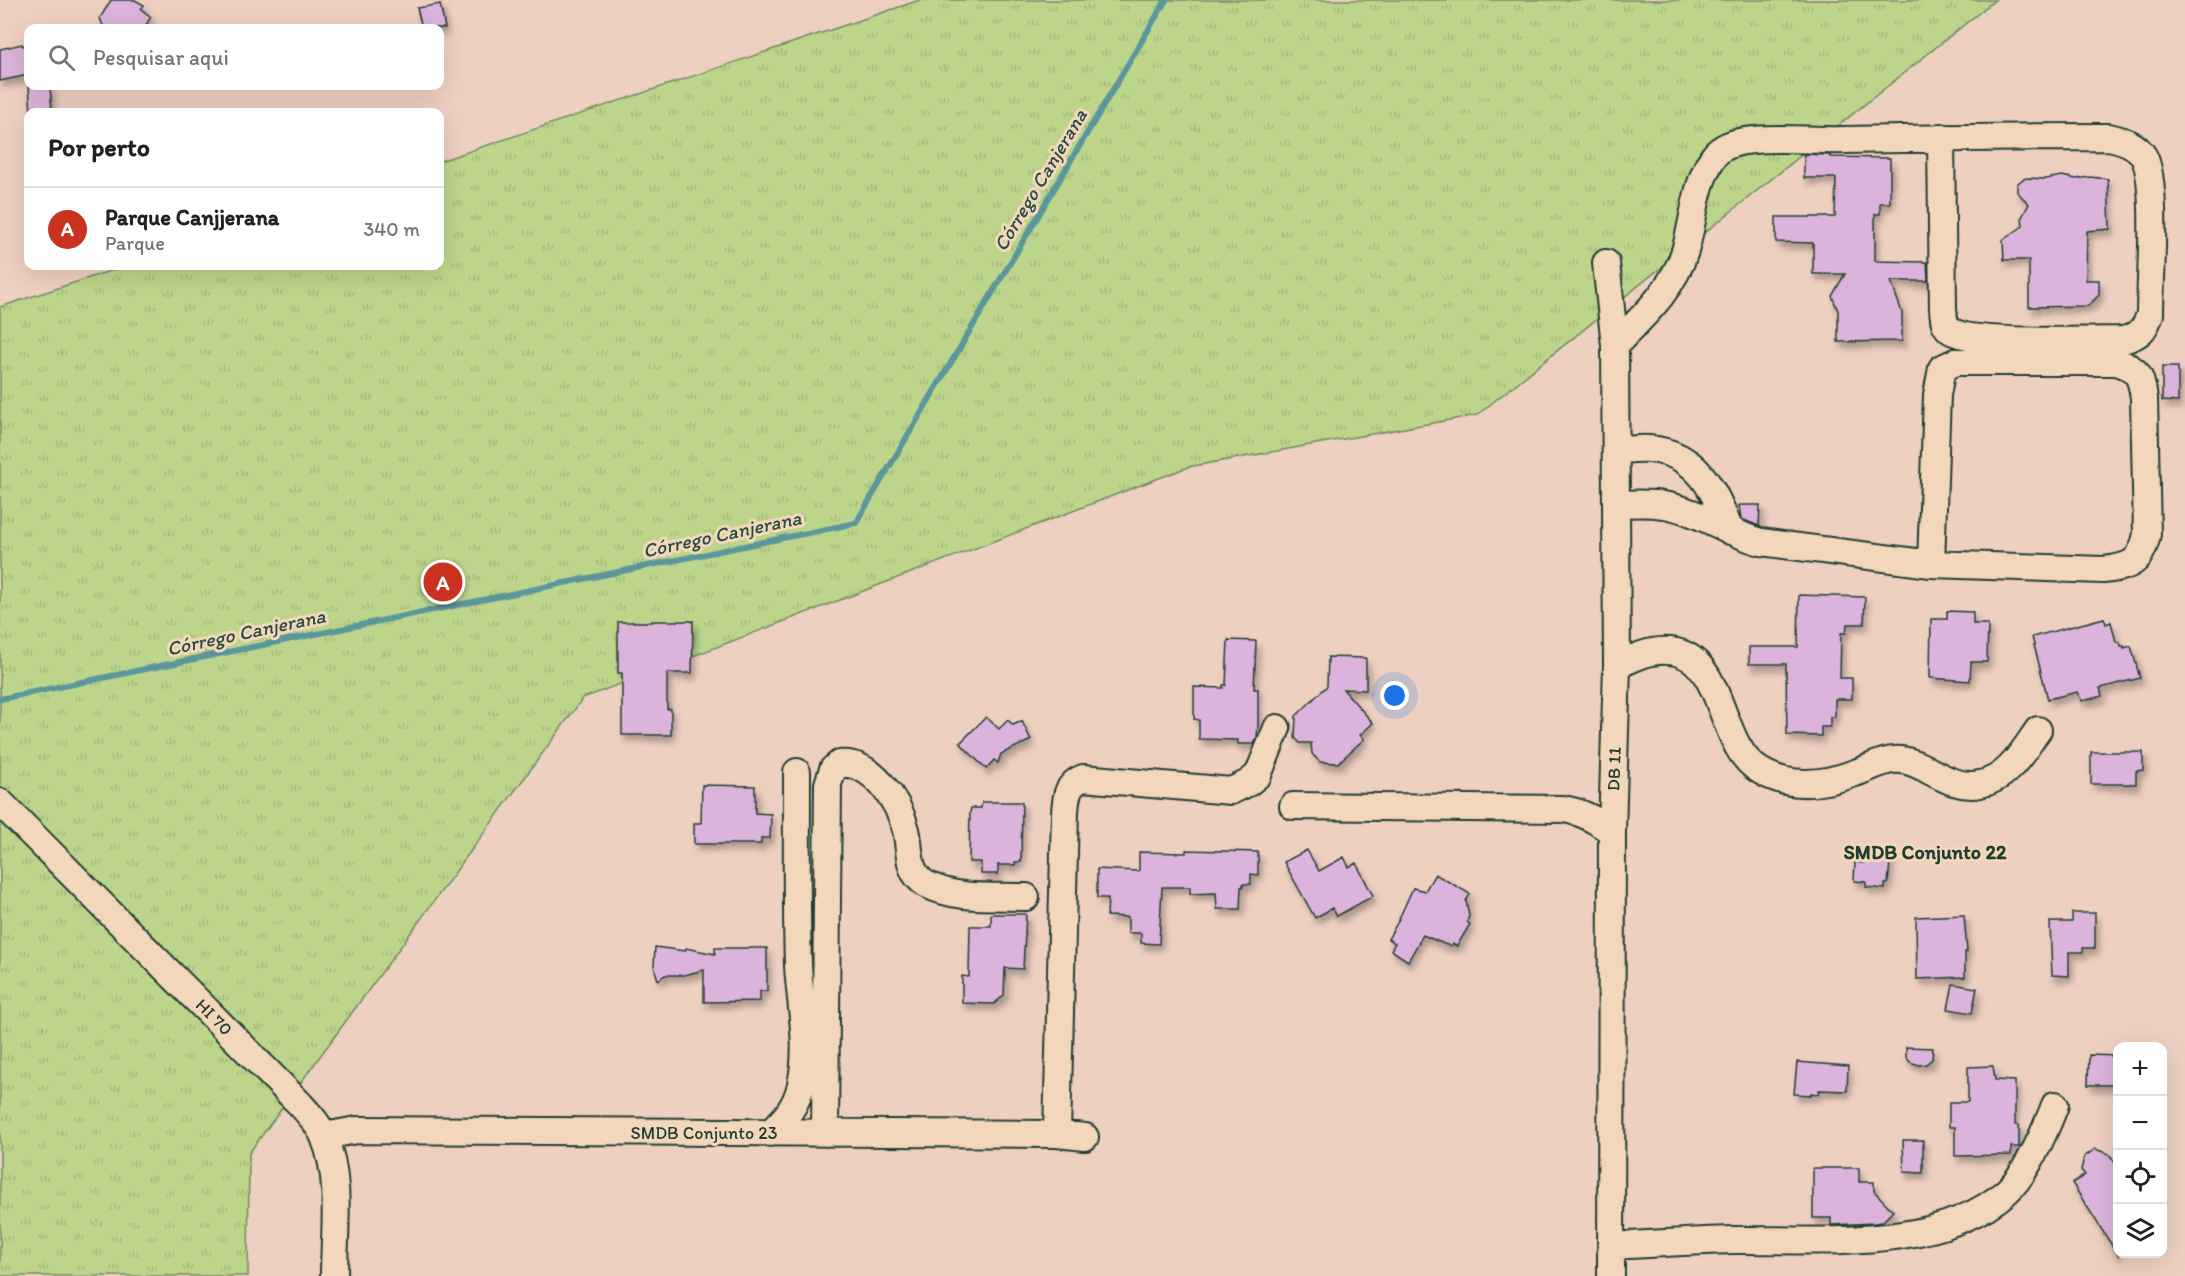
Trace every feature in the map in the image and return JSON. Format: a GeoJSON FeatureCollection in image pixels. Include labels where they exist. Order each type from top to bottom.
{"type":"FeatureCollection","features":[{"type":"Feature","properties":{"kind":"street"},"geometry":{"type":"LineString","coordinates":[[1615,345],[1656,302],[1673,279],[1684,254],[1707,167],[1715,154],[1728,144],[1755,139],[1843,140],[1941,137],[2109,137],[2133,145],[2144,157],[2150,180],[2150,314],[2147,325],[2141,333],[2123,340],[1994,339],[1970,337],[1948,329],[1944,321],[1943,309],[1941,137]]}},
{"type":"Feature","properties":{"kind":"street","name":"DB 11"},"geometry":{"type":"LineString","coordinates":[[1606,263],[1615,345],[1616,451],[1617,665],[1612,832],[1611,1276]]}},
{"type":"Feature","properties":{"kind":"street"},"geometry":{"type":"LineString","coordinates":[[1616,504],[1664,505],[1761,542],[1931,564],[2103,570],[2131,564],[2144,552],[2147,534],[2144,398],[2142,383],[2137,372],[2129,366],[2116,362],[1955,362],[1942,368],[1937,395],[1931,564]]}},
{"type":"Feature","properties":{"kind":"street"},"geometry":{"type":"LineString","coordinates":[[1616,451],[1648,449],[1670,453],[1691,466],[1707,480],[1719,501],[1730,531]]}},
{"type":"Feature","properties":{"kind":"street"},"geometry":{"type":"LineString","coordinates":[[1617,665],[1652,652],[1675,652],[1694,661],[1706,674],[1717,695],[1737,746],[1758,770],[1789,782],[1817,784],[1894,760],[1909,761],[1939,777],[1961,784],[1979,784],[1997,778],[2013,765],[2038,730]]}},
{"type":"Feature","properties":{"kind":"street"},"geometry":{"type":"LineString","coordinates":[[1057,1134],[1065,812],[1069,789],[1075,781],[1083,778],[1231,791],[1258,775],[1277,728]]}},
{"type":"Feature","properties":{"kind":"street"},"geometry":{"type":"LineString","coordinates":[[825,1133],[828,784],[832,769],[839,764],[854,765],[870,774],[885,789],[897,806],[906,830],[912,871],[926,883],[961,896],[1026,897]]}},
{"type":"Feature","properties":{"kind":"street"},"geometry":{"type":"LineString","coordinates":[[770,1133],[789,1115],[797,1100],[804,1065],[805,1035],[798,967],[797,772]]}},
{"type":"Feature","properties":{"kind":"street","name":"HI 70"},"geometry":{"type":"LineString","coordinates":[[0,802],[299,1103],[324,1136],[333,1168],[334,1276]]}},
{"type":"Feature","properties":{"kind":"street"},"geometry":{"type":"LineString","coordinates":[[1293,806],[1563,809],[1591,816],[1612,832]]}},
{"type":"Feature","properties":{"kind":"street"},"geometry":{"type":"LineString","coordinates":[[1611,1246],[1731,1240],[1868,1239],[1902,1236],[1935,1229],[1974,1214],[2007,1191],[2027,1165],[2043,1136],[2055,1105]]}},
{"type":"Feature","properties":{"kind":"street","name":"SMDB Conjunto 23"},"geometry":{"type":"LineString","coordinates":[[324,1136],[357,1131],[1057,1134],[1085,1137]]}},
{"type":"Feature","properties":{"kind":"green space"},"geometry":{"type":"Polygon","coordinates":[[[920,0],[1995,0],[1477,415],[1188,467],[583,698],[249,1153],[248,1276],[0,1276],[0,307],[113,270],[444,270],[444,160],[920,0]]]}},
{"type":"Feature","properties":{"kind":"building"},"geometry":{"type":"Polygon","coordinates":[[[111,0],[135,0],[144,5],[141,9],[151,17],[147,24],[102,24],[100,18],[111,0]]]}},
{"type":"Feature","properties":{"kind":"building"},"geometry":{"type":"Polygon","coordinates":[[[440,4],[445,28],[444,24],[421,24],[417,8],[440,4]]]}},
{"type":"Feature","properties":{"kind":"building"},"geometry":{"type":"Polygon","coordinates":[[[22,44],[24,46],[24,76],[0,81],[0,49],[22,44]]]}},
{"type":"Feature","properties":{"kind":"building"},"geometry":{"type":"Polygon","coordinates":[[[29,90],[50,90],[52,108],[31,108],[29,90]]]}},
{"type":"Feature","properties":{"kind":"building"},"geometry":{"type":"Polygon","coordinates":[[[1804,154],[1890,158],[1890,203],[1880,203],[1880,214],[1875,214],[1875,261],[1927,262],[1928,281],[1891,281],[1902,313],[1902,341],[1838,342],[1838,311],[1832,296],[1845,274],[1813,274],[1813,243],[1776,242],[1776,217],[1835,217],[1836,178],[1804,178],[1804,154]]]}},
{"type":"Feature","properties":{"kind":"building"},"geometry":{"type":"Polygon","coordinates":[[[2062,176],[2076,179],[2090,177],[2108,179],[2110,229],[2087,231],[2086,280],[2099,280],[2099,295],[2088,306],[2029,307],[2029,260],[2004,260],[2003,240],[2023,226],[2022,217],[2029,204],[2017,192],[2017,184],[2028,178],[2046,179],[2062,176]]]}},
{"type":"Feature","properties":{"kind":"building"},"geometry":{"type":"Polygon","coordinates":[[[2162,367],[2178,367],[2178,402],[2162,401],[2162,367]]]}},
{"type":"Feature","properties":{"kind":"building"},"geometry":{"type":"Polygon","coordinates":[[[1739,505],[1760,505],[1759,526],[1741,519],[1739,505]]]}},
{"type":"Feature","properties":{"kind":"building"},"geometry":{"type":"Polygon","coordinates":[[[1799,595],[1865,597],[1864,624],[1847,624],[1846,633],[1841,633],[1840,678],[1852,678],[1852,699],[1835,699],[1835,717],[1830,717],[1830,727],[1821,727],[1821,736],[1787,735],[1786,664],[1749,664],[1749,647],[1798,647],[1799,595]]]}},
{"type":"Feature","properties":{"kind":"building"},"geometry":{"type":"Polygon","coordinates":[[[1947,611],[1973,612],[1973,624],[1988,624],[1987,662],[1971,662],[1970,681],[1930,678],[1931,619],[1947,619],[1947,611]]]}},
{"type":"Feature","properties":{"kind":"building"},"geometry":{"type":"Polygon","coordinates":[[[2104,618],[2106,624],[2111,622],[2116,642],[2120,642],[2124,648],[2131,646],[2140,678],[2100,688],[2102,696],[2082,701],[2077,692],[2048,699],[2032,637],[2104,618]]]}},
{"type":"Feature","properties":{"kind":"building"},"geometry":{"type":"Polygon","coordinates":[[[693,621],[692,673],[667,673],[667,709],[671,709],[671,735],[622,735],[622,673],[618,673],[618,622],[693,621]]]}},
{"type":"Feature","properties":{"kind":"building"},"geometry":{"type":"Polygon","coordinates":[[[1228,640],[1256,641],[1254,689],[1258,689],[1258,726],[1254,744],[1238,744],[1238,740],[1199,739],[1199,720],[1194,719],[1194,687],[1223,688],[1223,685],[1226,685],[1228,640]]]}},
{"type":"Feature","properties":{"kind":"building"},"geometry":{"type":"Polygon","coordinates":[[[1328,657],[1366,658],[1366,690],[1343,689],[1373,723],[1360,735],[1364,739],[1338,763],[1320,762],[1312,754],[1311,743],[1300,743],[1295,738],[1296,716],[1327,686],[1328,657]]]}},
{"type":"Feature","properties":{"kind":"building"},"geometry":{"type":"Polygon","coordinates":[[[986,717],[999,729],[1008,720],[1013,725],[1022,721],[1031,740],[1001,754],[998,763],[994,760],[986,769],[960,743],[986,717]]]}},
{"type":"Feature","properties":{"kind":"building"},"geometry":{"type":"Polygon","coordinates":[[[2091,752],[2143,752],[2143,770],[2136,771],[2136,784],[2091,784],[2091,752]]]}},
{"type":"Feature","properties":{"kind":"building"},"geometry":{"type":"Polygon","coordinates":[[[702,785],[755,786],[755,813],[771,814],[770,838],[761,838],[761,844],[694,844],[694,823],[701,823],[702,785]]]}},
{"type":"Feature","properties":{"kind":"building"},"geometry":{"type":"Polygon","coordinates":[[[982,802],[1022,802],[1021,862],[1015,862],[1015,865],[998,865],[998,874],[981,874],[981,862],[969,862],[970,812],[971,808],[981,808],[982,802]]]}},
{"type":"Feature","properties":{"kind":"building"},"geometry":{"type":"Polygon","coordinates":[[[1186,850],[1258,852],[1258,875],[1251,874],[1251,884],[1243,884],[1241,887],[1240,909],[1217,909],[1216,893],[1190,894],[1190,887],[1162,887],[1159,944],[1141,943],[1141,933],[1128,933],[1128,917],[1107,916],[1108,898],[1097,898],[1097,869],[1138,871],[1139,852],[1186,853],[1186,850]]]}},
{"type":"Feature","properties":{"kind":"building"},"geometry":{"type":"Polygon","coordinates":[[[1307,850],[1319,871],[1344,857],[1349,867],[1356,863],[1373,896],[1337,916],[1332,908],[1315,918],[1284,862],[1307,850]]]}},
{"type":"Feature","properties":{"kind":"building"},"geometry":{"type":"Polygon","coordinates":[[[1872,850],[1891,851],[1888,884],[1885,884],[1885,889],[1866,887],[1866,882],[1854,881],[1855,862],[1863,863],[1864,855],[1872,855],[1872,850]]]}},
{"type":"Feature","properties":{"kind":"building"},"geometry":{"type":"Polygon","coordinates":[[[1435,874],[1470,894],[1466,901],[1469,916],[1467,922],[1470,924],[1457,946],[1444,944],[1423,935],[1408,961],[1391,950],[1395,943],[1388,939],[1413,888],[1425,891],[1435,874]]]}},
{"type":"Feature","properties":{"kind":"building"},"geometry":{"type":"Polygon","coordinates":[[[2072,913],[2095,913],[2095,948],[2083,948],[2083,952],[2069,952],[2069,976],[2052,975],[2050,922],[2072,922],[2072,913]]]}},
{"type":"Feature","properties":{"kind":"building"},"geometry":{"type":"Polygon","coordinates":[[[991,914],[1026,914],[1023,969],[1005,968],[1004,995],[994,1004],[962,1003],[962,976],[969,977],[970,926],[991,926],[991,914]]]}},
{"type":"Feature","properties":{"kind":"building"},"geometry":{"type":"Polygon","coordinates":[[[1964,915],[1967,952],[1965,952],[1965,977],[1917,979],[1916,917],[1964,915]]]}},
{"type":"Feature","properties":{"kind":"building"},"geometry":{"type":"Polygon","coordinates":[[[655,947],[685,951],[686,948],[715,954],[715,948],[767,948],[767,991],[760,991],[760,1001],[704,1002],[704,970],[684,975],[665,975],[658,980],[654,966],[655,947]]]}},
{"type":"Feature","properties":{"kind":"building"},"geometry":{"type":"Polygon","coordinates":[[[1953,984],[1977,988],[1972,1013],[1948,1009],[1953,984]]]}},
{"type":"Feature","properties":{"kind":"building"},"geometry":{"type":"Polygon","coordinates":[[[1906,1047],[1933,1048],[1932,1059],[1926,1064],[1919,1065],[1910,1062],[1906,1057],[1906,1047]]]}},
{"type":"Feature","properties":{"kind":"building"},"geometry":{"type":"Polygon","coordinates":[[[2089,1055],[2113,1056],[2113,1085],[2088,1085],[2089,1055]]]}},
{"type":"Feature","properties":{"kind":"building"},"geometry":{"type":"Polygon","coordinates":[[[1797,1062],[1848,1066],[1847,1091],[1819,1090],[1818,1094],[1794,1094],[1797,1062]]]}},
{"type":"Feature","properties":{"kind":"building"},"geometry":{"type":"Polygon","coordinates":[[[1993,1066],[1995,1080],[2015,1081],[2015,1125],[2019,1125],[2019,1147],[2011,1147],[2011,1155],[1955,1156],[1955,1127],[1949,1127],[1949,1102],[1968,1102],[1968,1067],[1993,1066]]]}},
{"type":"Feature","properties":{"kind":"building"},"geometry":{"type":"Polygon","coordinates":[[[1903,1140],[1923,1140],[1923,1173],[1904,1172],[1903,1140]]]}},
{"type":"Feature","properties":{"kind":"building"},"geometry":{"type":"Polygon","coordinates":[[[2095,1149],[2109,1154],[2113,1160],[2113,1247],[2072,1183],[2085,1175],[2081,1170],[2084,1157],[2095,1149]]]}},
{"type":"Feature","properties":{"kind":"building"},"geometry":{"type":"Polygon","coordinates":[[[1813,1168],[1859,1168],[1859,1182],[1874,1182],[1874,1191],[1893,1211],[1882,1222],[1875,1223],[1831,1225],[1831,1218],[1813,1218],[1813,1168]]]}},
{"type":"Feature","properties":{"kind":"waterway","name":"Córrego Canjerana"},"geometry":{"type":"LineString","coordinates":[[0,699],[856,523],[1166,0]]}},
{"type":"Feature","properties":{"kind":"place","name":"Parque Canjjerana"},"geometry":{"type":"Point","coordinates":[443,582]}},
{"type":"Feature","properties":{"kind":"district","name":"SMDB Conjunto 22"},"geometry":{"type":"Point","coordinates":[1925,852]}}]}
